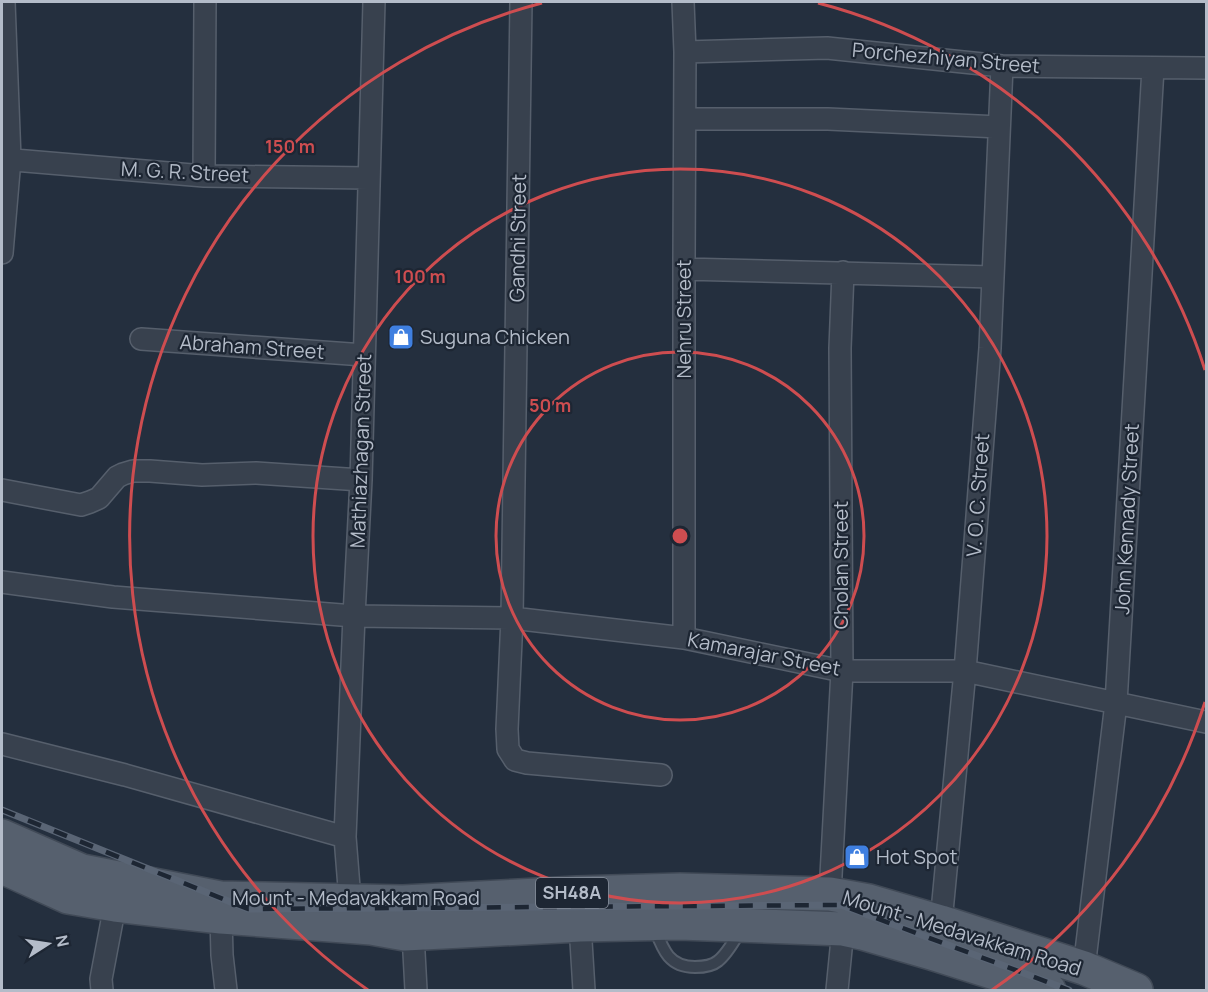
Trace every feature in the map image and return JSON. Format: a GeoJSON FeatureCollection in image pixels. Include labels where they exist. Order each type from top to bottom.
{"type":"FeatureCollection","features":[{"type":"Feature","properties":{"kind":"main road","name":"Mount - Medavakkam Road"},"geometry":{"type":"LineString","coordinates":[[2,836],[82,871],[220,898],[403,902],[680,890],[830,894],[869,901],[940,922],[1084,968],[1136,990]]}},
{"type":"Feature","properties":{"kind":"main road","name":"Mount - Medavakkam Road"},"geometry":{"type":"LineString","coordinates":[[2,867],[68,897],[115,905],[371,928],[405,934],[653,924],[843,929],[931,953],[1046,990]]}},
{"type":"Feature","properties":{"kind":"street"},"geometry":{"type":"LineString","coordinates":[[2,253],[6,159],[3,2]]}},
{"type":"Feature","properties":{"kind":"street"},"geometry":{"type":"LineString","coordinates":[[204,176],[205,2]]}},
{"type":"Feature","properties":{"kind":"street","name":"Mathiazhagan Street"},"geometry":{"type":"LineString","coordinates":[[350,900],[345,837],[361,480],[374,2]]}},
{"type":"Feature","properties":{"kind":"street","name":"Gandhi Street"},"geometry":{"type":"LineString","coordinates":[[521,2],[508,749],[515,760],[527,763],[661,775]]}},
{"type":"Feature","properties":{"kind":"street","name":"Nehru Street"},"geometry":{"type":"LineString","coordinates":[[683,2],[685,52],[684,638]]}},
{"type":"Feature","properties":{"kind":"street","name":"Porchezhiyan Street"},"geometry":{"type":"LineString","coordinates":[[685,52],[828,48],[1002,66],[1206,68]]}},
{"type":"Feature","properties":{"kind":"street","name":"V. O. C. Street"},"geometry":{"type":"LineString","coordinates":[[940,922],[965,671],[990,348],[1002,66]]}},
{"type":"Feature","properties":{"kind":"street","name":"John Kennady Street"},"geometry":{"type":"LineString","coordinates":[[1084,968],[1116,703],[1153,68]]}},
{"type":"Feature","properties":{"kind":"street"},"geometry":{"type":"LineString","coordinates":[[685,119],[828,119],[999,127]]}},
{"type":"Feature","properties":{"kind":"street","name":"M. G. R. Street"},"geometry":{"type":"LineString","coordinates":[[6,159],[204,176],[369,178]]}},
{"type":"Feature","properties":{"kind":"street"},"geometry":{"type":"LineString","coordinates":[[684,269],[993,276]]}},
{"type":"Feature","properties":{"kind":"street","name":"Cholan Street"},"geometry":{"type":"LineString","coordinates":[[830,894],[842,671],[840,348],[843,272]]}},
{"type":"Feature","properties":{"kind":"street","name":"Abraham Street"},"geometry":{"type":"LineString","coordinates":[[141,339],[364,355]]}},
{"type":"Feature","properties":{"kind":"street"},"geometry":{"type":"LineString","coordinates":[[2,490],[81,505],[99,498],[117,477],[133,471],[202,475],[256,473],[361,480]]}},
{"type":"Feature","properties":{"kind":"street","name":"Kamarajar Street"},"geometry":{"type":"LineString","coordinates":[[2,582],[113,597],[354,616],[512,618],[684,638],[842,671],[965,671],[1206,722]]}},
{"type":"Feature","properties":{"kind":"street"},"geometry":{"type":"LineString","coordinates":[[2,744],[125,775],[345,837]]}},
{"type":"Feature","properties":{"kind":"street"},"geometry":{"type":"LineString","coordinates":[[350,900],[371,928]]}},
{"type":"Feature","properties":{"kind":"street"},"geometry":{"type":"LineString","coordinates":[[102,990],[101,979],[115,905]]}},
{"type":"Feature","properties":{"kind":"street"},"geometry":{"type":"LineString","coordinates":[[221,916],[226,990]]}},
{"type":"Feature","properties":{"kind":"street"},"geometry":{"type":"LineString","coordinates":[[580,926],[584,990]]}},
{"type":"Feature","properties":{"kind":"street"},"geometry":{"type":"LineString","coordinates":[[837,990],[843,929]]}},
{"type":"Feature","properties":{"kind":"street"},"geometry":{"type":"LineString","coordinates":[[413,934],[416,990]]}},
{"type":"Feature","properties":{"kind":"lane"},"geometry":{"type":"LineString","coordinates":[[653,924],[667,955],[678,965],[690,967],[704,967],[717,962],[732,945],[743,926]]}},
{"type":"Feature","properties":{"kind":"railway"},"geometry":{"type":"LineString","coordinates":[[2,810],[248,909],[841,905],[1069,990]]}},
{"type":"Feature","properties":{"kind":"place","name":"Suguna Chicken"},"geometry":{"type":"Point","coordinates":[401,337]}},
{"type":"Feature","properties":{"kind":"place","name":"Hot Spot"},"geometry":{"type":"Point","coordinates":[857,857]}}]}
